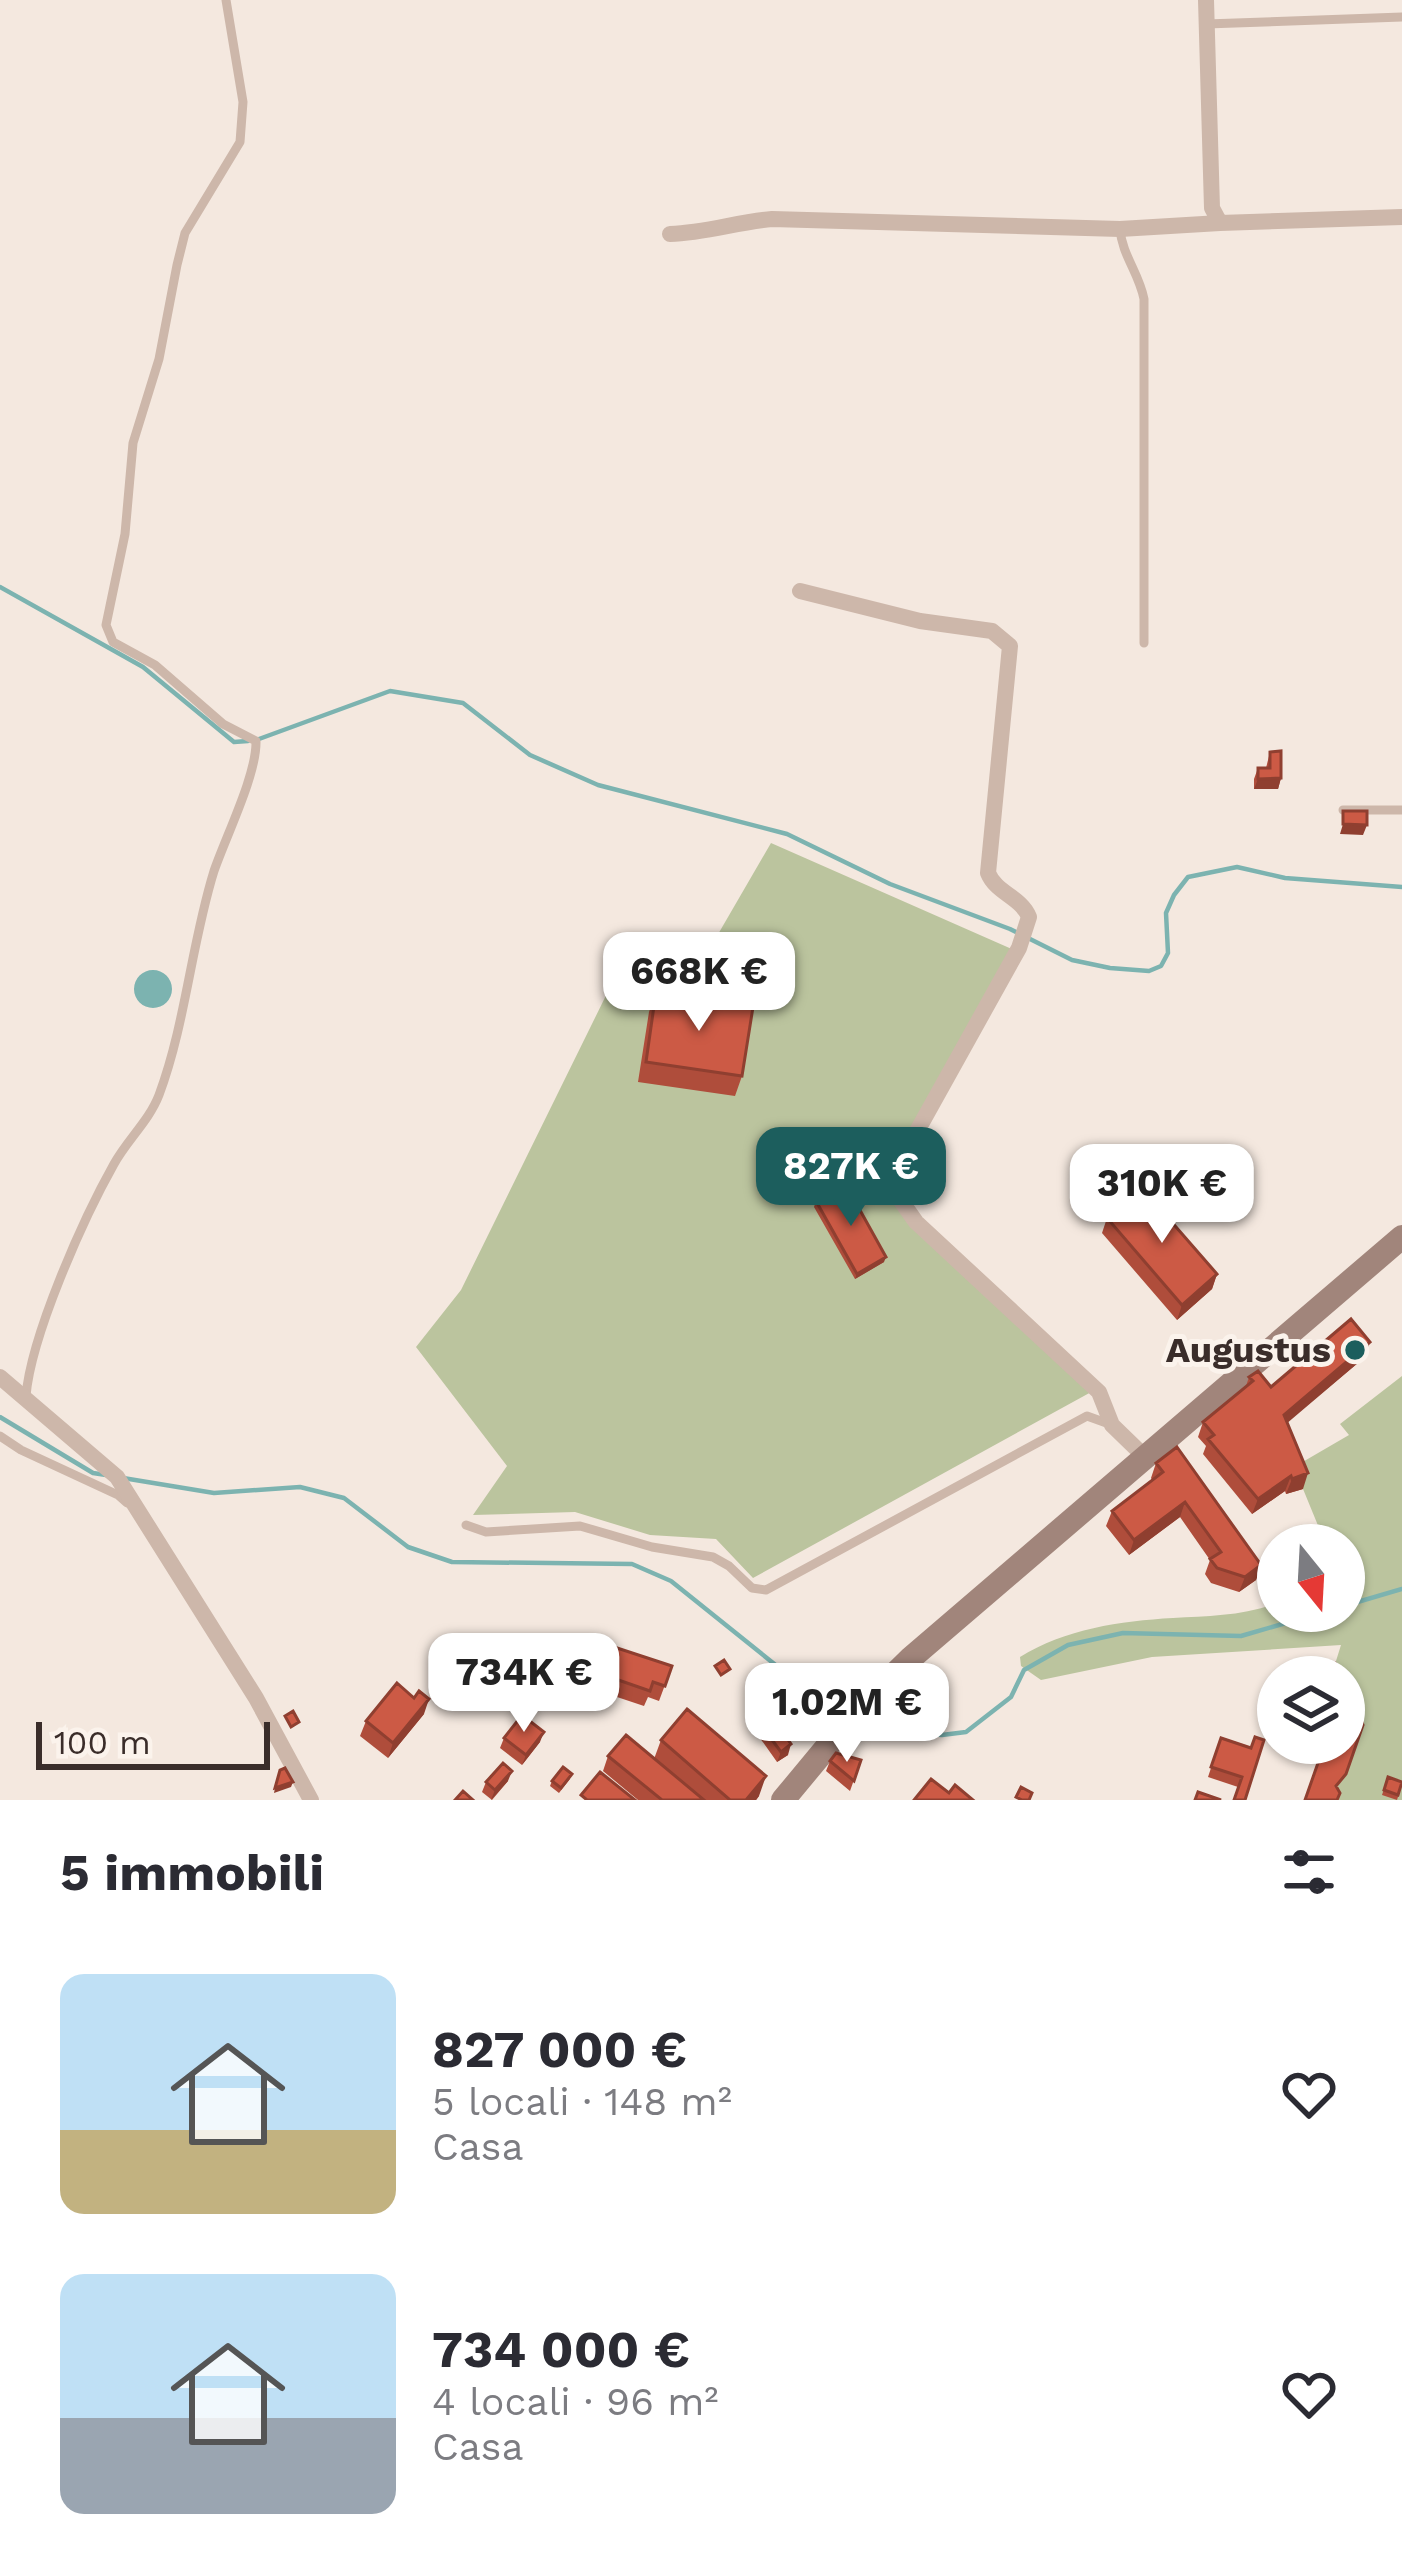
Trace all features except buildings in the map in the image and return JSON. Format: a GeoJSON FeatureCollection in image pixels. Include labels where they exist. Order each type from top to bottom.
{"type":"FeatureCollection","features":[{"type":"Feature","properties":{"kind":"main road"},"geometry":{"type":"LineString","coordinates":[[783,1800],[850,1719],[911,1658],[1402,1237]]}},
{"type":"Feature","properties":{"kind":"street"},"geometry":{"type":"LineString","coordinates":[[1206,0],[1213,208],[1220,223]]}},
{"type":"Feature","properties":{"kind":"street"},"geometry":{"type":"LineString","coordinates":[[670,234],[704,233],[742,222],[772,220],[1120,229],[1402,217]]}},
{"type":"Feature","properties":{"kind":"street"},"geometry":{"type":"LineString","coordinates":[[800,591],[920,621],[992,632],[1010,646],[988,873],[992,884],[1025,907],[1027,926],[891,1178],[916,1222],[1100,1392],[1112,1425],[1145,1457]]}},
{"type":"Feature","properties":{"kind":"street"},"geometry":{"type":"LineString","coordinates":[[0,1377],[108,1466],[256,1698],[311,1800]]}},
{"type":"Feature","properties":{"kind":"lane"},"geometry":{"type":"LineString","coordinates":[[25,1402],[36,1346],[72,1255],[115,1161],[157,1099],[176,1046],[202,909],[256,757],[256,740],[223,724],[155,665],[113,642],[106,625],[125,534],[133,443],[160,359],[185,233],[240,142],[243,102],[226,0]]}},
{"type":"Feature","properties":{"kind":"lane"},"geometry":{"type":"LineString","coordinates":[[1207,24],[1402,17]]}},
{"type":"Feature","properties":{"kind":"lane"},"geometry":{"type":"LineString","coordinates":[[1120,229],[1122,249],[1139,276],[1144,298],[1144,643]]}},
{"type":"Feature","properties":{"kind":"lane"},"geometry":{"type":"LineString","coordinates":[[1343,810],[1402,811]]}},
{"type":"Feature","properties":{"kind":"lane"},"geometry":{"type":"LineString","coordinates":[[466,1526],[486,1532],[580,1526],[652,1547],[713,1557],[752,1588],[766,1590],[1087,1416],[1112,1425]]}},
{"type":"Feature","properties":{"kind":"lane"},"geometry":{"type":"LineString","coordinates":[[0,1436],[118,1495],[136,1512]]}},
{"type":"Feature","properties":{"kind":"green space"},"geometry":{"type":"Polygon","coordinates":[[[771,843],[1014,950],[882,1181],[916,1226],[1093,1391],[753,1578],[716,1539],[650,1535],[575,1512],[473,1515],[507,1466],[416,1347],[461,1290],[621,965],[688,986],[771,843]]]}},
{"type":"Feature","properties":{"kind":"green space"},"geometry":{"type":"Polygon","coordinates":[[[1402,1376],[1402,1800],[1305,1800],[1318,1764],[1365,1764],[1365,1656],[1338,1656],[1341,1645],[1152,1657],[1041,1680],[1021,1666],[1020,1657],[1074,1633],[1153,1619],[1257,1609],[1257,1632],[1365,1632],[1365,1524],[1317,1524],[1294,1467],[1349,1435],[1340,1424],[1402,1376]]]}},
{"type":"Feature","properties":{"kind":"water"},"geometry":{"type":"Polygon","coordinates":[[[153,970],[166,976],[172,989],[166,1002],[153,1008],[140,1002],[134,989],[140,976],[153,970]]]}},
{"type":"Feature","properties":{"kind":"waterway"},"geometry":{"type":"LineString","coordinates":[[0,587],[143,667],[234,742],[248,741]]}},
{"type":"Feature","properties":{"kind":"waterway"},"geometry":{"type":"LineString","coordinates":[[259,739],[390,691],[463,703],[530,755],[598,785],[787,834],[890,884],[1010,929],[1072,960],[1110,968],[1149,971],[1161,966],[1168,953],[1166,913],[1188,877],[1237,867],[1285,878],[1402,887]]}},
{"type":"Feature","properties":{"kind":"waterway"},"geometry":{"type":"LineString","coordinates":[[0,1417],[93,1473],[106,1475]]}},
{"type":"Feature","properties":{"kind":"waterway"},"geometry":{"type":"LineString","coordinates":[[123,1478],[214,1493],[300,1487],[344,1498],[408,1547],[452,1562],[632,1564],[671,1581],[844,1715]]}},
{"type":"Feature","properties":{"kind":"waterway"},"geometry":{"type":"LineString","coordinates":[[1365,1600],[1402,1589]]}},
{"type":"Feature","properties":{"kind":"waterway"},"geometry":{"type":"LineString","coordinates":[[859,1723],[871,1729],[942,1735],[966,1732],[1011,1697],[1024,1670],[1068,1645],[1123,1633],[1241,1636],[1257,1631]]}},
{"type":"Feature","properties":{"kind":"place","name":"Augustus"},"geometry":{"type":"Point","coordinates":[1355,1350]}}]}
